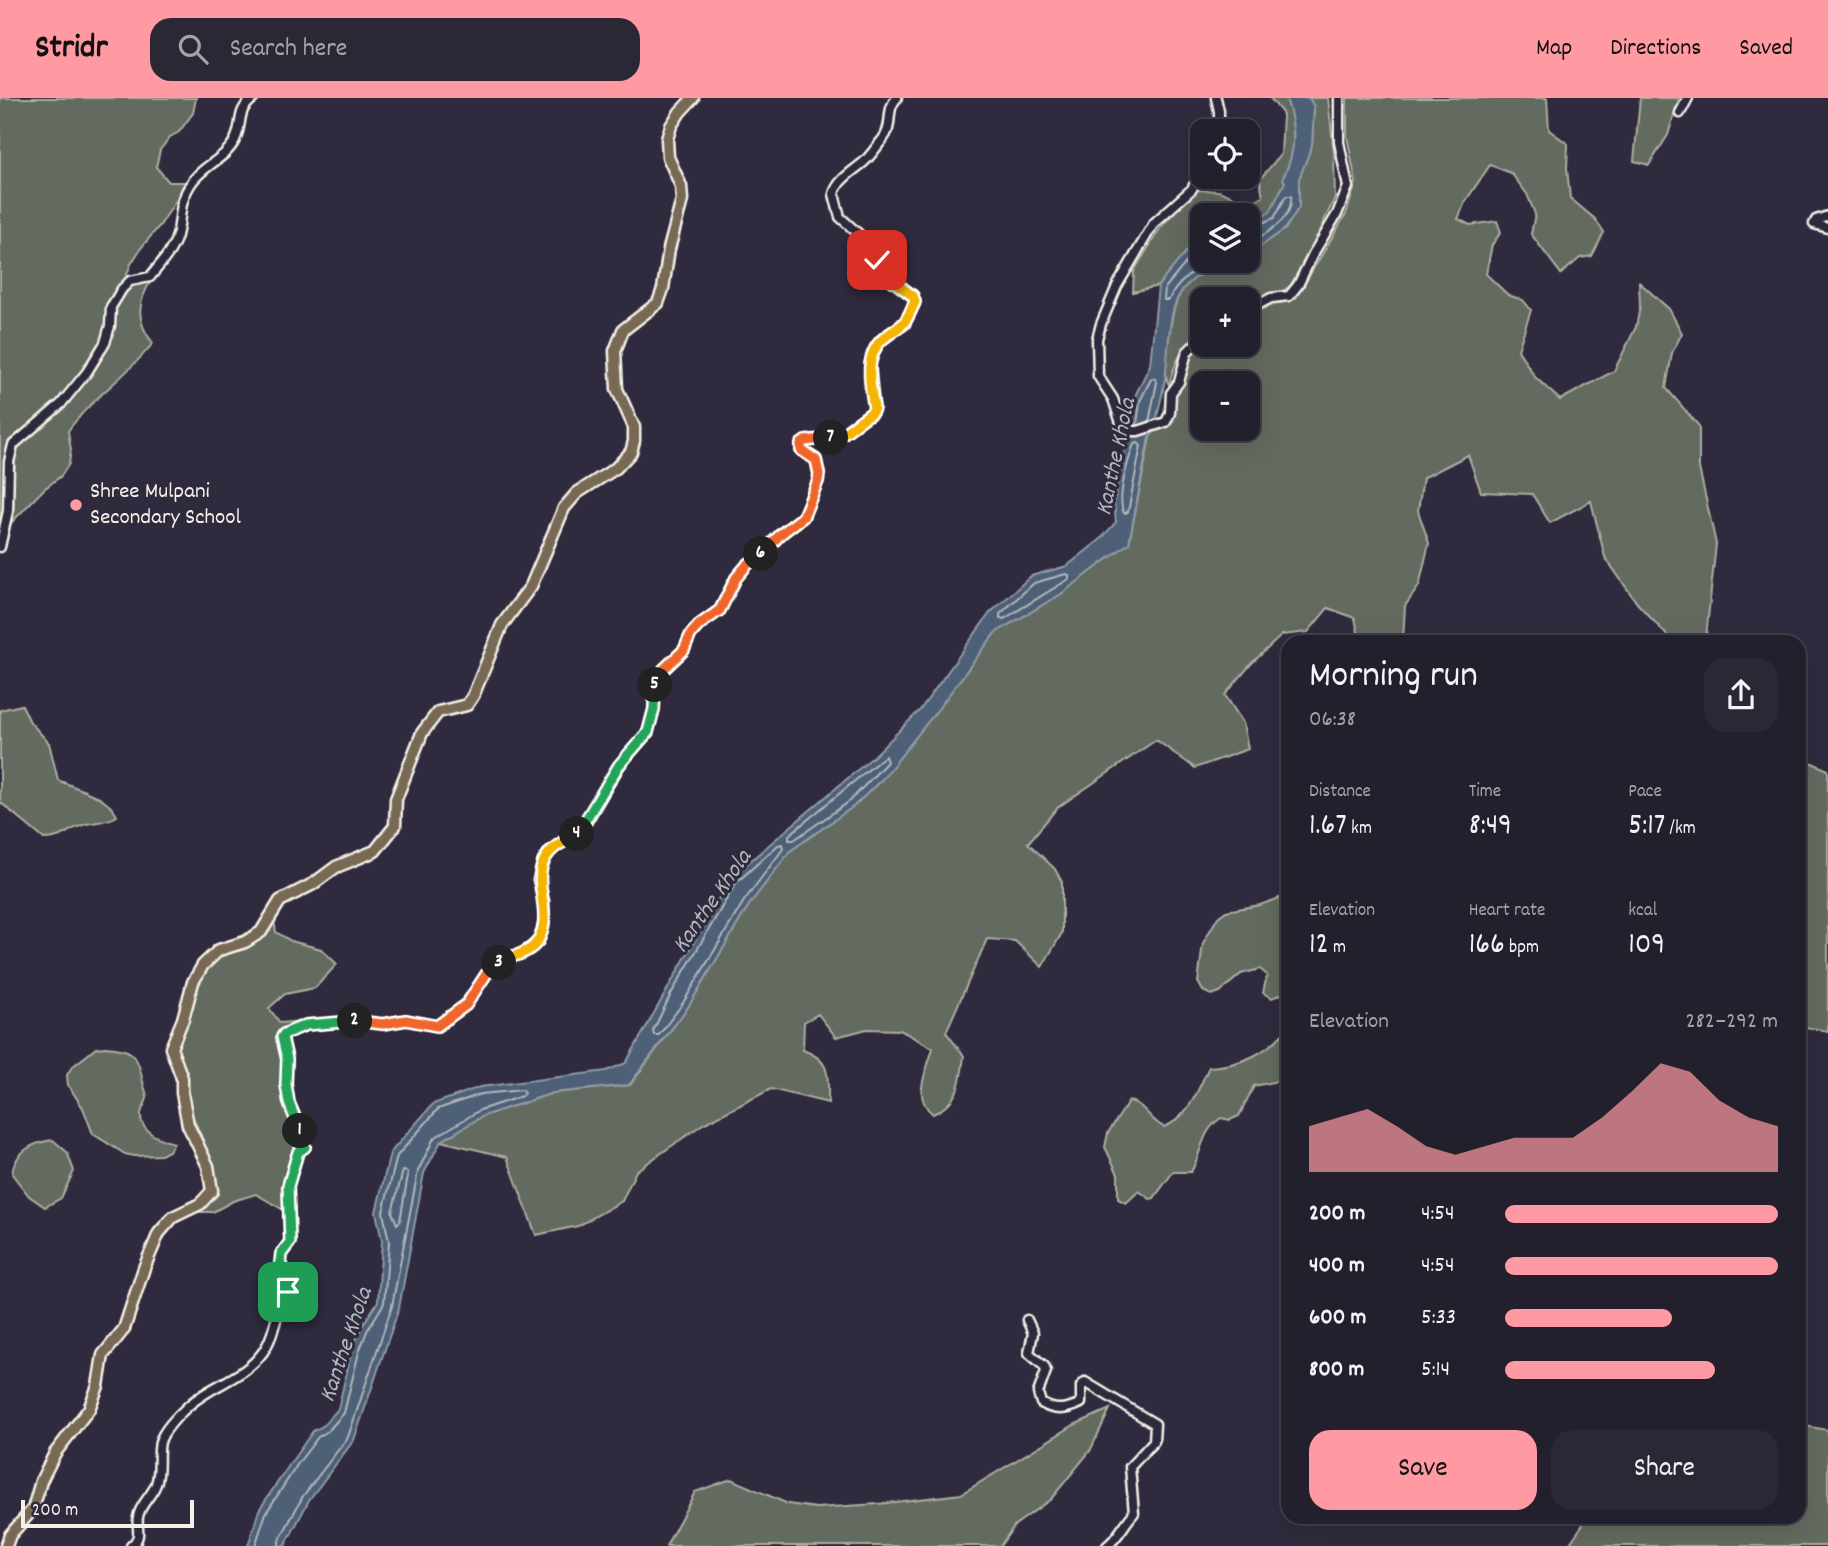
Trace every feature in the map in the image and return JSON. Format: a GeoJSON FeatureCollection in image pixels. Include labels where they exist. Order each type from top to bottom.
{"type":"FeatureCollection","features":[{"type":"Feature","properties":{"kind":"main road"},"geometry":{"type":"LineString","coordinates":[[6,1546],[10,1535],[33,1509],[41,1481],[55,1453],[89,1409],[99,1386],[103,1355],[124,1329],[144,1268],[159,1233],[173,1217],[200,1204],[212,1191],[208,1166],[188,1125],[182,1079],[171,1048],[183,1019],[193,982],[203,965],[219,950],[244,942],[261,932],[280,901],[313,884],[337,867],[375,851],[387,838],[395,825],[396,799],[422,733],[438,712],[467,705],[473,696],[502,625],[531,586],[564,508],[578,493],[616,468],[631,452],[634,428],[617,389],[615,351],[624,330],[658,303],[663,289],[669,249],[682,200],[681,186],[668,158],[667,139],[680,111],[693,98]]}},
{"type":"Feature","properties":{"kind":"street"},"geometry":{"type":"LineString","coordinates":[[0,547],[8,511],[9,462],[13,445],[61,404],[87,372],[105,343],[110,327],[111,307],[130,281],[150,277],[174,246],[179,230],[180,208],[190,185],[196,176],[217,161],[234,141],[241,120],[240,113],[254,98]]}},
{"type":"Feature","properties":{"kind":"street"},"geometry":{"type":"LineString","coordinates":[[131,1546],[139,1535],[138,1517],[141,1508],[158,1482],[160,1440],[173,1422],[196,1399],[254,1364],[272,1338],[288,1292],[289,1281],[280,1264],[281,1254],[290,1242],[288,1186],[298,1152],[305,1147],[289,1103],[286,1084],[287,1059],[282,1037],[306,1025],[360,1021],[383,1024],[406,1020],[437,1026],[466,1005],[487,973],[508,957],[522,954],[538,941],[544,922],[544,901],[538,880],[543,861],[563,841],[575,837],[583,828],[619,765],[648,732],[654,709],[655,681],[684,650],[691,634],[699,625],[720,610],[736,578],[747,565],[806,512],[819,474],[816,460],[801,450],[801,444],[844,433],[872,412],[874,408],[870,364],[876,347],[881,340],[905,324],[915,302],[913,296],[884,272],[862,237],[840,217],[834,194],[842,180],[865,161],[885,136],[890,126],[889,111],[897,98]]}},
{"type":"Feature","properties":{"kind":"street"},"geometry":{"type":"LineString","coordinates":[[1216,98],[1218,119]]}},
{"type":"Feature","properties":{"kind":"street"},"geometry":{"type":"LineString","coordinates":[[1260,304],[1271,298],[1289,296],[1298,285],[1337,214],[1348,187],[1339,142],[1339,98]]}},
{"type":"Feature","properties":{"kind":"street"},"geometry":{"type":"LineString","coordinates":[[1680,113],[1688,98]]}},
{"type":"Feature","properties":{"kind":"street"},"geometry":{"type":"LineString","coordinates":[[1190,349],[1179,382],[1171,393],[1170,413],[1166,422],[1138,431],[1126,431],[1113,399],[1098,376],[1097,339],[1101,324],[1117,286],[1154,223],[1192,189]]}},
{"type":"Feature","properties":{"kind":"street"},"geometry":{"type":"LineString","coordinates":[[1828,216],[1816,220],[1814,224],[1828,228]]}},
{"type":"Feature","properties":{"kind":"street"},"geometry":{"type":"LineString","coordinates":[[1027,1320],[1033,1333],[1029,1353],[1046,1371],[1038,1393],[1041,1403],[1058,1410],[1069,1409],[1081,1402],[1081,1386],[1085,1382],[1155,1424],[1154,1441],[1130,1466],[1134,1513],[1122,1526],[1114,1541],[1107,1546]]}},
{"type":"Feature","properties":{"kind":"green space"},"geometry":{"type":"Polygon","coordinates":[[[0,98],[196,98],[193,113],[179,132],[170,137],[160,150],[156,167],[169,182],[188,182],[131,264],[95,356],[62,399],[13,441],[0,525],[0,98]]]}},
{"type":"Feature","properties":{"kind":"green space"},"geometry":{"type":"Polygon","coordinates":[[[1270,98],[1286,98],[1294,138],[1291,158],[1283,178],[1285,182],[1270,212],[1260,217],[1260,203],[1249,203],[1263,197],[1260,179],[1281,154],[1283,114],[1270,98]]]}},
{"type":"Feature","properties":{"kind":"green space"},"geometry":{"type":"Polygon","coordinates":[[[1309,98],[1328,98],[1334,153],[1335,198],[1321,233],[1290,286],[1275,294],[1260,299],[1260,287],[1190,287],[1190,342],[1180,355],[1169,385],[1166,366],[1171,322],[1183,290],[1203,273],[1260,273],[1260,247],[1285,229],[1299,207],[1299,179],[1312,145],[1314,107],[1309,98]]]}},
{"type":"Feature","properties":{"kind":"green space"},"geometry":{"type":"Polygon","coordinates":[[[1347,98],[1547,98],[1549,130],[1568,144],[1570,198],[1595,219],[1604,232],[1592,256],[1580,258],[1561,274],[1531,234],[1535,214],[1527,194],[1511,173],[1490,165],[1465,202],[1458,219],[1470,225],[1497,221],[1501,232],[1492,245],[1486,274],[1508,295],[1523,300],[1531,310],[1518,350],[1535,377],[1560,400],[1614,371],[1636,327],[1640,307],[1639,282],[1669,309],[1682,333],[1672,353],[1666,388],[1699,426],[1699,468],[1716,544],[1706,635],[1667,635],[1637,603],[1605,557],[1591,501],[1550,523],[1532,494],[1481,492],[1468,455],[1423,478],[1418,511],[1429,543],[1419,586],[1405,606],[1403,635],[1359,635],[1355,618],[1328,608],[1308,632],[1281,635],[1251,664],[1225,695],[1243,723],[1248,749],[1195,768],[1156,740],[1057,808],[1028,843],[1055,869],[1062,882],[1062,933],[1042,967],[1015,941],[987,939],[946,1032],[964,1056],[960,1082],[948,1104],[933,1114],[923,1100],[922,1083],[933,1048],[900,1030],[867,1029],[836,1037],[818,1014],[804,1022],[803,1050],[824,1064],[828,1077],[828,1103],[771,1089],[703,1124],[636,1171],[622,1201],[578,1226],[536,1235],[507,1157],[441,1141],[483,1116],[553,1093],[630,1085],[688,1007],[749,905],[790,851],[854,806],[884,777],[995,633],[1061,594],[1129,543],[1150,437],[1169,425],[1173,417],[1174,394],[1190,354],[1190,357],[1260,357],[1260,309],[1296,298],[1346,214],[1356,183],[1347,136],[1347,98]]]}},
{"type":"Feature","properties":{"kind":"green space"},"geometry":{"type":"Polygon","coordinates":[[[1640,98],[1679,98],[1668,135],[1649,165],[1634,161],[1640,98]]]}},
{"type":"Feature","properties":{"kind":"green space"},"geometry":{"type":"Polygon","coordinates":[[[1194,190],[1219,191],[1249,203],[1190,203],[1190,247],[1158,286],[1133,292],[1134,271],[1161,227],[1194,190]]]}},
{"type":"Feature","properties":{"kind":"green space"},"geometry":{"type":"Polygon","coordinates":[[[153,278],[144,295],[140,311],[143,327],[153,343],[77,419],[68,431],[71,450],[69,464],[61,476],[44,489],[10,524],[16,447],[68,401],[90,373],[109,341],[117,305],[131,284],[153,278]]]}},
{"type":"Feature","properties":{"kind":"green space"},"geometry":{"type":"Polygon","coordinates":[[[22,705],[30,722],[49,743],[58,780],[99,798],[113,809],[117,816],[83,825],[55,838],[44,839],[0,802],[0,710],[22,705]]]}},
{"type":"Feature","properties":{"kind":"green space"},"geometry":{"type":"Polygon","coordinates":[[[1806,760],[1828,770],[1828,1031],[1806,1027],[1806,760]]]}},
{"type":"Feature","properties":{"kind":"green space"},"geometry":{"type":"Polygon","coordinates":[[[1281,898],[1281,994],[1272,998],[1263,993],[1267,975],[1260,969],[1241,974],[1220,992],[1211,995],[1203,991],[1198,982],[1203,943],[1218,917],[1226,911],[1260,905],[1281,898]]]}},
{"type":"Feature","properties":{"kind":"green space"},"geometry":{"type":"Polygon","coordinates":[[[274,920],[276,932],[291,941],[321,949],[337,964],[315,988],[285,994],[269,1008],[280,1023],[302,1021],[285,1030],[282,1047],[283,1094],[297,1132],[295,1151],[283,1190],[285,1211],[256,1194],[233,1201],[213,1212],[194,1212],[210,1199],[216,1184],[204,1142],[190,1111],[187,1073],[176,1054],[178,1037],[189,1019],[202,973],[214,959],[262,938],[274,920]]]}},
{"type":"Feature","properties":{"kind":"green space"},"geometry":{"type":"Polygon","coordinates":[[[1280,1037],[1281,1080],[1254,1086],[1239,1116],[1230,1120],[1221,1118],[1214,1123],[1191,1172],[1173,1172],[1154,1198],[1150,1199],[1139,1191],[1126,1203],[1118,1199],[1118,1174],[1105,1147],[1108,1133],[1129,1101],[1139,1105],[1164,1127],[1173,1123],[1186,1110],[1209,1067],[1232,1064],[1253,1057],[1280,1037]]]}},
{"type":"Feature","properties":{"kind":"green space"},"geometry":{"type":"Polygon","coordinates":[[[96,1048],[122,1049],[136,1059],[147,1096],[141,1113],[143,1126],[152,1134],[174,1143],[169,1151],[161,1155],[125,1154],[93,1134],[83,1108],[68,1085],[67,1075],[72,1067],[96,1048]]]}},
{"type":"Feature","properties":{"kind":"green space"},"geometry":{"type":"Polygon","coordinates":[[[53,1140],[67,1152],[74,1171],[61,1198],[45,1207],[29,1196],[12,1174],[21,1154],[38,1143],[53,1140]]]}},
{"type":"Feature","properties":{"kind":"green space"},"geometry":{"type":"Polygon","coordinates":[[[1110,1409],[1090,1451],[1051,1499],[1015,1525],[1000,1546],[666,1546],[695,1492],[731,1479],[788,1504],[816,1508],[961,1494],[1074,1425],[1110,1409]]]}},
{"type":"Feature","properties":{"kind":"green space"},"geometry":{"type":"Polygon","coordinates":[[[1806,1426],[1828,1430],[1828,1546],[1568,1546],[1583,1524],[1806,1524],[1806,1426]]]}},
{"type":"Feature","properties":{"kind":"water"},"geometry":{"type":"Polygon","coordinates":[[[1286,98],[1309,98],[1314,107],[1312,145],[1299,179],[1299,207],[1285,229],[1260,247],[1260,217],[1270,212],[1285,182],[1283,178],[1293,148],[1292,119],[1286,98]]]}},
{"type":"Feature","properties":{"kind":"water"},"geometry":{"type":"Polygon","coordinates":[[[1190,247],[1190,273],[1204,273],[1183,289],[1174,306],[1164,386],[1154,432],[1149,437],[1129,543],[1061,594],[995,633],[884,777],[854,806],[790,851],[749,905],[688,1007],[629,1085],[553,1093],[483,1116],[441,1141],[424,1173],[399,1308],[354,1440],[309,1500],[285,1546],[248,1546],[259,1510],[313,1431],[323,1426],[338,1409],[352,1350],[361,1328],[378,1301],[382,1241],[376,1212],[390,1153],[433,1104],[480,1087],[606,1071],[626,1063],[730,878],[874,756],[920,710],[990,613],[1031,576],[1067,566],[1101,539],[1116,522],[1114,503],[1121,461],[1129,438],[1133,400],[1150,365],[1158,286],[1190,247]]]}},
{"type":"Feature","properties":{"kind":"place","name":"Shree Mulpani Secondary School"},"geometry":{"type":"Point","coordinates":[76,505]}},
{"type":"Feature","properties":{"kind":"route"},"geometry":{"type":"LineString","coordinates":[[288,1292],[289,1281],[280,1264],[281,1254],[290,1242],[288,1186],[298,1152],[305,1147],[289,1103],[286,1084],[287,1059],[282,1037],[306,1025],[360,1021],[383,1024],[406,1020],[437,1026],[466,1005],[487,973],[508,957],[530,949],[538,941],[544,922],[544,901],[538,880],[543,861],[563,841],[575,837],[583,828],[619,765],[648,732],[654,709],[655,681],[684,650],[691,634],[699,625],[720,610],[736,578],[747,565],[806,512],[819,474],[816,460],[801,450],[801,444],[844,433],[874,408],[870,364],[876,347],[881,340],[905,324],[915,302],[913,296],[890,279],[877,260]]}},
{"type":"Feature","properties":{"kind":"water label","name":"Kanthe Khola"},"geometry":{"type":"Point","coordinates":[1117,457]}},
{"type":"Feature","properties":{"kind":"water label","name":"Kanthe Khola"},"geometry":{"type":"Point","coordinates":[713,902]}},
{"type":"Feature","properties":{"kind":"water label","name":"Kanthe Khola"},"geometry":{"type":"Point","coordinates":[347,1345]}}]}
